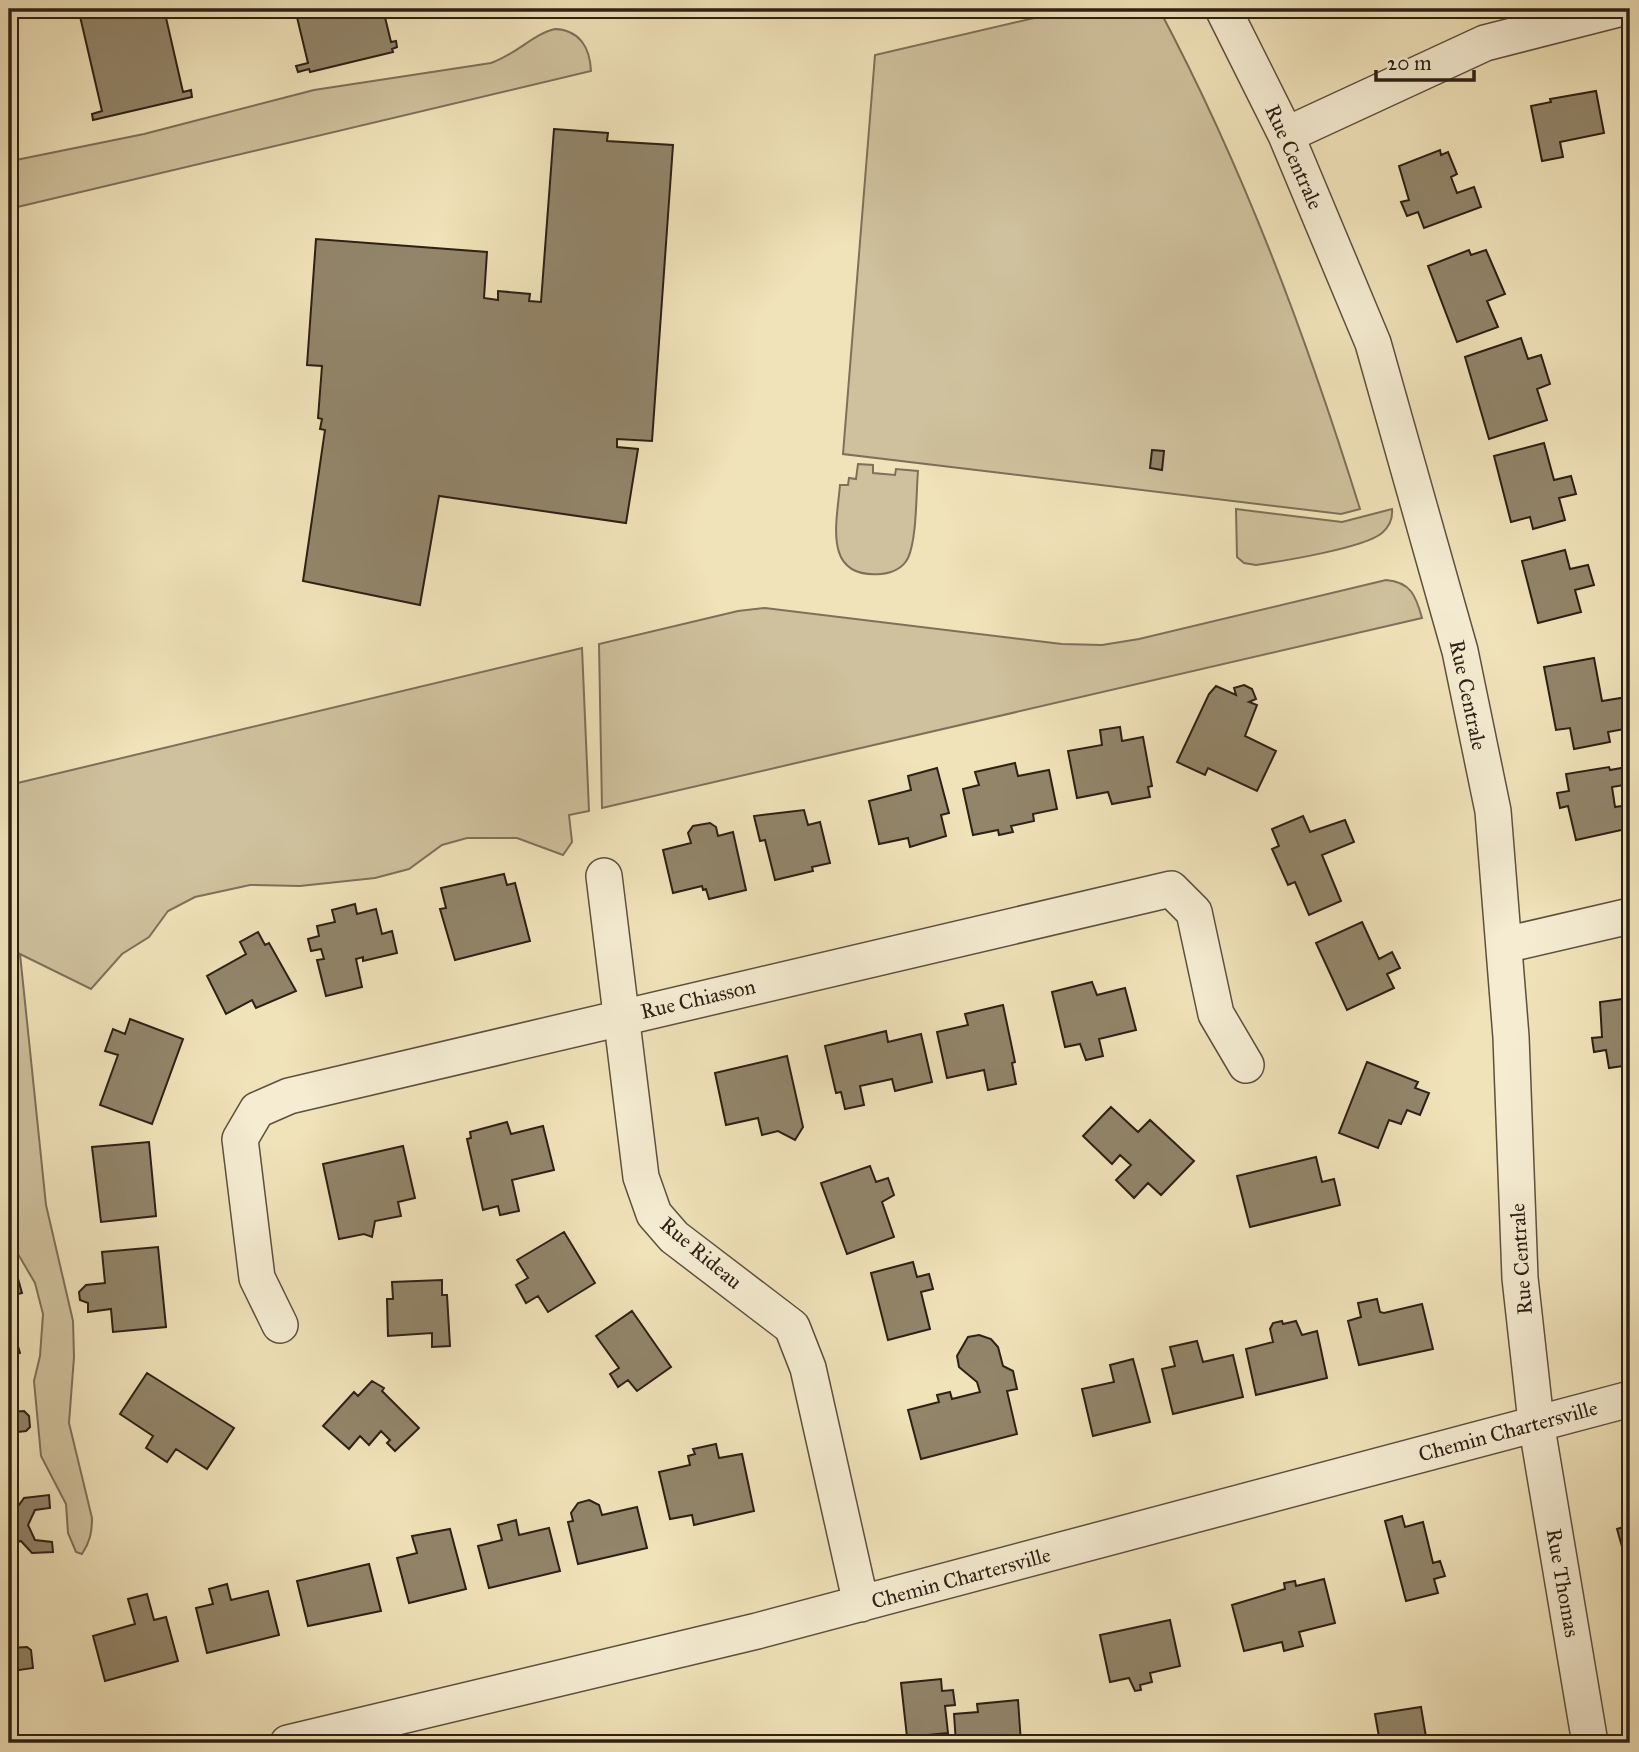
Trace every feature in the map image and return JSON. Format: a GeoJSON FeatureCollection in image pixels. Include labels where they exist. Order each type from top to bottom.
{"type":"FeatureCollection","features":[{"type":"Feature","properties":{"kind":"street","name":"Rue Centrale"},"geometry":{"type":"LineString","coordinates":[[1223,9],[1286,135],[1373,343],[1460,651],[1493,811],[1505,946],[1520,1278],[1536,1422]]}},
{"type":"Feature","properties":{"kind":"street"},"geometry":{"type":"LineString","coordinates":[[1286,135],[1485,43],[1618,9]]}},
{"type":"Feature","properties":{"kind":"street","name":"Rue Rideau"},"geometry":{"type":"LineString","coordinates":[[604,876],[639,1165],[654,1214],[674,1237],[792,1327],[808,1368],[861,1604]]}},
{"type":"Feature","properties":{"kind":"street","name":"Rue Chiasson"},"geometry":{"type":"LineString","coordinates":[[280,1325],[257,1278],[240,1139],[257,1110],[289,1096],[1171,889],[1194,912],[1216,1014],[1246,1065]]}},
{"type":"Feature","properties":{"kind":"street"},"geometry":{"type":"LineString","coordinates":[[1505,946],[1630,916]]}},
{"type":"Feature","properties":{"kind":"street","name":"Chemin Chartersville"},"geometry":{"type":"LineString","coordinates":[[288,1743],[861,1604],[1630,1399]]}},
{"type":"Feature","properties":{"kind":"street","name":"Rue Thomas"},"geometry":{"type":"LineString","coordinates":[[1536,1422],[1590,1743]]}},
{"type":"Feature","properties":{"kind":"shaded area"},"geometry":{"type":"Polygon","coordinates":[[[1073,9],[1159,9],[1219,130],[1271,254],[1318,380],[1360,509],[1341,514],[843,454],[875,55],[1073,9]]]}},
{"type":"Feature","properties":{"kind":"shaded area"},"geometry":{"type":"Polygon","coordinates":[[[555,29],[571,33],[582,42],[591,71],[9,209],[9,163],[16,160],[144,134],[314,90],[491,63],[555,29]]]}},
{"type":"Feature","properties":{"kind":"shaded area"},"geometry":{"type":"Polygon","coordinates":[[[858,464],[873,465],[873,473],[895,475],[896,469],[918,471],[915,528],[908,558],[897,569],[881,574],[862,573],[849,567],[841,558],[837,545],[840,485],[848,485],[849,478],[856,479],[858,464]]]}},
{"type":"Feature","properties":{"kind":"shaded area"},"geometry":{"type":"Polygon","coordinates":[[[1236,509],[1342,522],[1392,509],[1392,513],[1387,528],[1373,539],[1322,553],[1256,565],[1244,563],[1237,557],[1236,509]]]}},
{"type":"Feature","properties":{"kind":"shaded area"},"geometry":{"type":"Polygon","coordinates":[[[1386,580],[1407,587],[1422,618],[602,808],[599,644],[738,611],[765,608],[1062,644],[1102,645],[1139,639],[1386,580]]]}},
{"type":"Feature","properties":{"kind":"shaded area"},"geometry":{"type":"Polygon","coordinates":[[[582,648],[589,811],[569,815],[572,842],[563,855],[517,838],[467,838],[442,845],[409,869],[375,878],[300,886],[250,885],[195,897],[168,911],[149,937],[122,954],[91,989],[20,954],[46,1205],[73,1321],[74,1357],[69,1423],[92,1518],[87,1545],[82,1554],[76,1552],[68,1533],[66,1504],[41,1456],[34,1381],[40,1356],[43,1314],[35,1283],[18,1254],[9,1210],[9,785],[582,648]]]}},
{"type":"Feature","properties":{"kind":"building"},"geometry":{"type":"Polygon","coordinates":[[[67,9],[164,9],[183,92],[191,90],[192,97],[93,120],[92,114],[102,111],[79,12],[69,14],[67,9]]]}},
{"type":"Feature","properties":{"kind":"building"},"geometry":{"type":"Polygon","coordinates":[[[295,9],[383,9],[391,42],[396,41],[397,47],[392,49],[393,52],[310,72],[309,69],[298,72],[296,66],[308,63],[295,9]]]}},
{"type":"Feature","properties":{"kind":"building"},"geometry":{"type":"Polygon","coordinates":[[[1596,91],[1604,133],[1560,142],[1563,157],[1542,161],[1531,106],[1551,102],[1550,99],[1596,91]]]}},
{"type":"Feature","properties":{"kind":"building"},"geometry":{"type":"Polygon","coordinates":[[[554,129],[608,133],[607,141],[673,145],[652,441],[617,439],[617,447],[638,449],[626,523],[439,496],[420,605],[303,581],[325,430],[320,429],[322,419],[318,418],[322,366],[307,365],[316,239],[487,252],[484,298],[498,300],[498,291],[530,294],[529,301],[541,302],[554,129]]]}},
{"type":"Feature","properties":{"kind":"building"},"geometry":{"type":"Polygon","coordinates":[[[1440,150],[1441,155],[1448,152],[1457,174],[1451,177],[1457,193],[1474,187],[1481,207],[1424,228],[1418,212],[1407,216],[1401,202],[1409,200],[1399,166],[1440,150]]]}},
{"type":"Feature","properties":{"kind":"building"},"geometry":{"type":"Polygon","coordinates":[[[1469,250],[1471,255],[1486,250],[1505,294],[1487,301],[1498,327],[1457,342],[1428,266],[1469,250]]]}},
{"type":"Feature","properties":{"kind":"building"},"geometry":{"type":"Polygon","coordinates":[[[1521,338],[1528,359],[1541,355],[1550,384],[1537,389],[1547,420],[1489,439],[1465,357],[1521,338]]]}},
{"type":"Feature","properties":{"kind":"building"},"geometry":{"type":"Polygon","coordinates":[[[1544,443],[1554,480],[1571,476],[1576,494],[1559,498],[1565,520],[1533,529],[1530,517],[1511,522],[1494,456],[1544,443]]]}},
{"type":"Feature","properties":{"kind":"building"},"geometry":{"type":"Polygon","coordinates":[[[1152,450],[1164,451],[1162,470],[1150,468],[1152,450]]]}},
{"type":"Feature","properties":{"kind":"building"},"geometry":{"type":"Polygon","coordinates":[[[1565,550],[1570,569],[1588,565],[1594,585],[1575,590],[1581,612],[1538,623],[1522,561],[1565,550]]]}},
{"type":"Feature","properties":{"kind":"building"},"geometry":{"type":"Polygon","coordinates":[[[1594,658],[1602,701],[1627,697],[1630,728],[1608,732],[1610,742],[1574,749],[1570,728],[1556,730],[1544,667],[1594,658]]]}},
{"type":"Feature","properties":{"kind":"building"},"geometry":{"type":"Polygon","coordinates":[[[1244,685],[1252,689],[1256,699],[1249,702],[1257,705],[1245,736],[1276,751],[1257,791],[1208,768],[1205,775],[1177,762],[1209,694],[1216,686],[1236,695],[1234,688],[1244,685]]]}},
{"type":"Feature","properties":{"kind":"building"},"geometry":{"type":"Polygon","coordinates":[[[1120,727],[1122,741],[1143,737],[1152,786],[1148,787],[1150,797],[1112,804],[1108,792],[1077,798],[1068,751],[1102,745],[1100,730],[1120,727]]]}},
{"type":"Feature","properties":{"kind":"building"},"geometry":{"type":"Polygon","coordinates":[[[1015,763],[1018,776],[1049,770],[1057,809],[1033,814],[1034,821],[1011,826],[1013,832],[999,835],[998,830],[973,835],[963,789],[979,785],[975,772],[1015,763]]]}},
{"type":"Feature","properties":{"kind":"building"},"geometry":{"type":"Polygon","coordinates":[[[1609,767],[1610,770],[1627,767],[1630,784],[1612,787],[1615,807],[1622,806],[1626,829],[1576,840],[1568,806],[1560,808],[1557,793],[1569,791],[1566,774],[1609,767]]]}},
{"type":"Feature","properties":{"kind":"building"},"geometry":{"type":"Polygon","coordinates":[[[937,768],[949,813],[941,815],[946,836],[910,847],[908,838],[879,844],[869,801],[911,790],[908,776],[937,768]]]}},
{"type":"Feature","properties":{"kind":"building"},"geometry":{"type":"Polygon","coordinates":[[[804,810],[808,825],[820,822],[830,863],[812,867],[813,871],[775,880],[765,840],[760,841],[754,816],[804,810]]]}},
{"type":"Feature","properties":{"kind":"building"},"geometry":{"type":"Polygon","coordinates":[[[1303,816],[1310,832],[1345,820],[1354,842],[1322,855],[1341,901],[1309,915],[1295,882],[1288,885],[1272,849],[1279,846],[1272,829],[1303,816]]]}},
{"type":"Feature","properties":{"kind":"building"},"geometry":{"type":"Polygon","coordinates":[[[710,823],[716,827],[718,836],[733,832],[746,890],[709,899],[702,886],[673,893],[663,850],[691,843],[688,833],[693,826],[710,823]]]}},
{"type":"Feature","properties":{"kind":"building"},"geometry":{"type":"Polygon","coordinates":[[[504,874],[507,885],[515,883],[530,941],[455,960],[440,909],[446,908],[441,888],[504,874]]]}},
{"type":"Feature","properties":{"kind":"building"},"geometry":{"type":"Polygon","coordinates":[[[355,904],[357,914],[376,909],[382,934],[392,931],[397,953],[363,961],[363,957],[356,959],[362,987],[326,996],[317,960],[324,959],[321,949],[311,951],[308,939],[319,936],[317,926],[335,922],[332,910],[355,904]]]}},
{"type":"Feature","properties":{"kind":"building"},"geometry":{"type":"Polygon","coordinates":[[[1362,922],[1379,959],[1392,952],[1400,968],[1387,974],[1394,988],[1347,1010],[1316,943],[1362,922]]]}},
{"type":"Feature","properties":{"kind":"building"},"geometry":{"type":"Polygon","coordinates":[[[258,932],[265,945],[269,943],[296,991],[256,1008],[252,1000],[226,1014],[207,976],[246,954],[240,942],[258,932]]]}},
{"type":"Feature","properties":{"kind":"building"},"geometry":{"type":"Polygon","coordinates":[[[1092,982],[1097,995],[1125,988],[1136,1030],[1099,1039],[1103,1056],[1086,1060],[1080,1044],[1065,1047],[1052,992],[1092,982]]]}},
{"type":"Feature","properties":{"kind":"building"},"geometry":{"type":"Polygon","coordinates":[[[1630,998],[1630,1065],[1609,1068],[1606,1050],[1594,1052],[1592,1038],[1602,1037],[1600,1002],[1630,998]]]}},
{"type":"Feature","properties":{"kind":"building"},"geometry":{"type":"Polygon","coordinates":[[[1003,1005],[1015,1062],[1012,1063],[1016,1084],[988,1090],[984,1070],[947,1078],[937,1032],[968,1025],[965,1014],[1003,1005]]]}},
{"type":"Feature","properties":{"kind":"building"},"geometry":{"type":"Polygon","coordinates":[[[130,1019],[183,1039],[152,1124],[100,1105],[118,1055],[105,1051],[113,1029],[125,1034],[130,1019]]]}},
{"type":"Feature","properties":{"kind":"building"},"geometry":{"type":"Polygon","coordinates":[[[886,1031],[888,1042],[921,1034],[932,1082],[895,1091],[892,1079],[860,1086],[864,1105],[845,1109],[841,1092],[836,1093],[825,1046],[886,1031]]]}},
{"type":"Feature","properties":{"kind":"building"},"geometry":{"type":"Polygon","coordinates":[[[787,1056],[803,1127],[795,1140],[778,1131],[762,1135],[758,1118],[726,1125],[715,1073],[787,1056]]]}},
{"type":"Feature","properties":{"kind":"building"},"geometry":{"type":"Polygon","coordinates":[[[1367,1062],[1418,1082],[1415,1088],[1429,1093],[1420,1115],[1407,1110],[1401,1124],[1389,1120],[1378,1148],[1339,1133],[1367,1062]]]}},
{"type":"Feature","properties":{"kind":"building"},"geometry":{"type":"Polygon","coordinates":[[[1111,1107],[1138,1132],[1150,1120],[1194,1161],[1161,1195],[1148,1183],[1134,1198],[1116,1180],[1131,1165],[1120,1155],[1112,1164],[1083,1136],[1111,1107]]]}},
{"type":"Feature","properties":{"kind":"building"},"geometry":{"type":"Polygon","coordinates":[[[507,1122],[511,1134],[543,1126],[554,1170],[512,1180],[519,1211],[500,1215],[498,1206],[483,1210],[467,1139],[471,1138],[470,1132],[507,1122]]]}},
{"type":"Feature","properties":{"kind":"building"},"geometry":{"type":"Polygon","coordinates":[[[149,1142],[156,1216],[101,1222],[92,1147],[149,1142]]]}},
{"type":"Feature","properties":{"kind":"building"},"geometry":{"type":"Polygon","coordinates":[[[403,1146],[415,1198],[398,1202],[401,1216],[375,1221],[372,1237],[364,1234],[339,1239],[323,1164],[403,1146]]]}},
{"type":"Feature","properties":{"kind":"building"},"geometry":{"type":"Polygon","coordinates":[[[1316,1157],[1322,1182],[1334,1179],[1340,1205],[1250,1227],[1237,1176],[1316,1157]]]}},
{"type":"Feature","properties":{"kind":"building"},"geometry":{"type":"Polygon","coordinates":[[[870,1166],[876,1182],[888,1178],[894,1195],[882,1202],[894,1237],[847,1254],[821,1183],[870,1166]]]}},
{"type":"Feature","properties":{"kind":"building"},"geometry":{"type":"Polygon","coordinates":[[[564,1232],[595,1283],[548,1312],[538,1296],[526,1303],[516,1285],[528,1278],[517,1260],[564,1232]]]}},
{"type":"Feature","properties":{"kind":"building"},"geometry":{"type":"Polygon","coordinates":[[[158,1247],[166,1327],[113,1332],[111,1309],[88,1312],[88,1303],[80,1300],[79,1292],[86,1285],[105,1283],[102,1252],[158,1247]]]}},
{"type":"Feature","properties":{"kind":"building"},"geometry":{"type":"Polygon","coordinates":[[[913,1262],[917,1277],[929,1274],[933,1289],[921,1292],[930,1329],[888,1340],[871,1273],[913,1262]]]}},
{"type":"Feature","properties":{"kind":"building"},"geometry":{"type":"Polygon","coordinates":[[[17,1275],[22,1293],[14,1295],[17,1306],[9,1308],[9,1278],[17,1275]]]}},
{"type":"Feature","properties":{"kind":"building"},"geometry":{"type":"Polygon","coordinates":[[[442,1280],[442,1295],[447,1295],[450,1346],[432,1347],[432,1333],[388,1336],[387,1299],[393,1299],[392,1282],[442,1280]]]}},
{"type":"Feature","properties":{"kind":"building"},"geometry":{"type":"Polygon","coordinates":[[[1377,1299],[1380,1312],[1384,1313],[1422,1304],[1433,1349],[1359,1365],[1348,1321],[1361,1317],[1358,1303],[1377,1299]]]}},
{"type":"Feature","properties":{"kind":"building"},"geometry":{"type":"Polygon","coordinates":[[[632,1311],[671,1367],[637,1391],[628,1380],[618,1387],[610,1374],[619,1368],[596,1336],[632,1311]]]}},
{"type":"Feature","properties":{"kind":"building"},"geometry":{"type":"Polygon","coordinates":[[[1282,1321],[1283,1324],[1296,1321],[1302,1335],[1317,1331],[1327,1378],[1256,1395],[1246,1349],[1273,1342],[1270,1329],[1273,1323],[1282,1321]]]}},
{"type":"Feature","properties":{"kind":"building"},"geometry":{"type":"Polygon","coordinates":[[[13,1330],[20,1353],[9,1357],[9,1331],[13,1330]]]}},
{"type":"Feature","properties":{"kind":"building"},"geometry":{"type":"Polygon","coordinates":[[[979,1335],[991,1339],[998,1347],[1003,1366],[1013,1371],[1017,1389],[1007,1391],[1017,1434],[921,1459],[908,1410],[939,1402],[937,1395],[950,1392],[952,1399],[980,1392],[977,1382],[959,1367],[957,1356],[968,1337],[979,1335]]]}},
{"type":"Feature","properties":{"kind":"building"},"geometry":{"type":"Polygon","coordinates":[[[1197,1341],[1203,1362],[1233,1355],[1243,1397],[1173,1414],[1162,1369],[1175,1366],[1170,1347],[1197,1341]]]}},
{"type":"Feature","properties":{"kind":"building"},"geometry":{"type":"Polygon","coordinates":[[[1133,1359],[1150,1422],[1093,1436],[1082,1389],[1114,1382],[1110,1365],[1133,1359]]]}},
{"type":"Feature","properties":{"kind":"building"},"geometry":{"type":"Polygon","coordinates":[[[147,1373],[234,1428],[207,1469],[176,1449],[167,1462],[146,1448],[153,1436],[120,1414],[147,1373]]]}},
{"type":"Feature","properties":{"kind":"building"},"geometry":{"type":"Polygon","coordinates":[[[372,1381],[384,1388],[382,1391],[419,1428],[395,1451],[387,1443],[390,1440],[381,1431],[369,1445],[360,1436],[349,1449],[323,1426],[354,1392],[358,1396],[372,1381]]]}},
{"type":"Feature","properties":{"kind":"building"},"geometry":{"type":"Polygon","coordinates":[[[24,1411],[29,1416],[30,1427],[26,1431],[9,1433],[9,1412],[24,1411]]]}},
{"type":"Feature","properties":{"kind":"building"},"geometry":{"type":"Polygon","coordinates":[[[716,1444],[719,1458],[742,1454],[754,1511],[694,1525],[692,1515],[670,1519],[659,1472],[690,1465],[688,1456],[695,1454],[693,1449],[716,1444]]]}},
{"type":"Feature","properties":{"kind":"building"},"geometry":{"type":"Polygon","coordinates":[[[49,1495],[50,1508],[35,1510],[28,1525],[35,1540],[52,1542],[53,1552],[32,1553],[21,1541],[14,1543],[15,1561],[9,1561],[9,1510],[14,1512],[24,1498],[49,1495]]]}},
{"type":"Feature","properties":{"kind":"building"},"geometry":{"type":"Polygon","coordinates":[[[589,1500],[599,1505],[602,1515],[637,1507],[647,1548],[578,1564],[568,1522],[573,1521],[571,1513],[578,1503],[589,1500]]]}},
{"type":"Feature","properties":{"kind":"building"},"geometry":{"type":"Polygon","coordinates":[[[1402,1516],[1405,1527],[1423,1522],[1433,1563],[1440,1561],[1445,1576],[1434,1579],[1438,1593],[1406,1601],[1385,1521],[1402,1516]]]}},
{"type":"Feature","properties":{"kind":"building"},"geometry":{"type":"Polygon","coordinates":[[[516,1520],[519,1535],[549,1528],[560,1571],[489,1588],[478,1546],[502,1540],[498,1525],[516,1520]]]}},
{"type":"Feature","properties":{"kind":"building"},"geometry":{"type":"Polygon","coordinates":[[[1630,1525],[1630,1567],[1628,1568],[1617,1529],[1630,1525]]]}},
{"type":"Feature","properties":{"kind":"building"},"geometry":{"type":"Polygon","coordinates":[[[450,1529],[466,1589],[409,1603],[397,1558],[417,1553],[412,1536],[450,1529]]]}},
{"type":"Feature","properties":{"kind":"building"},"geometry":{"type":"Polygon","coordinates":[[[369,1564],[381,1611],[308,1626],[297,1581],[369,1564]]]}},
{"type":"Feature","properties":{"kind":"building"},"geometry":{"type":"Polygon","coordinates":[[[1324,1579],[1335,1623],[1299,1632],[1303,1646],[1284,1651],[1282,1642],[1244,1651],[1232,1605],[1285,1589],[1284,1583],[1295,1581],[1296,1586],[1324,1579]]]}},
{"type":"Feature","properties":{"kind":"building"},"geometry":{"type":"Polygon","coordinates":[[[227,1584],[231,1600],[268,1591],[279,1635],[207,1653],[196,1608],[213,1604],[209,1589],[227,1584]]]}},
{"type":"Feature","properties":{"kind":"building"},"geometry":{"type":"Polygon","coordinates":[[[147,1594],[154,1620],[166,1617],[178,1661],[105,1681],[93,1636],[135,1624],[128,1599],[147,1594]]]}},
{"type":"Feature","properties":{"kind":"building"},"geometry":{"type":"Polygon","coordinates":[[[1170,1620],[1180,1666],[1150,1673],[1152,1682],[1140,1685],[1141,1690],[1135,1691],[1129,1678],[1110,1682],[1100,1635],[1170,1620]]]}},
{"type":"Feature","properties":{"kind":"building"},"geometry":{"type":"Polygon","coordinates":[[[9,1629],[10,1648],[27,1647],[31,1650],[33,1668],[12,1671],[17,1722],[9,1723],[9,1629]]]}},
{"type":"Feature","properties":{"kind":"building"},"geometry":{"type":"Polygon","coordinates":[[[941,1679],[942,1691],[953,1690],[955,1705],[945,1706],[948,1733],[907,1737],[901,1683],[941,1679]]]}},
{"type":"Feature","properties":{"kind":"building"},"geometry":{"type":"Polygon","coordinates":[[[1018,1700],[1021,1743],[956,1743],[954,1714],[978,1712],[977,1704],[1018,1700]]]}},
{"type":"Feature","properties":{"kind":"building"},"geometry":{"type":"Polygon","coordinates":[[[1421,1707],[1427,1743],[1380,1743],[1375,1714],[1421,1707]]]}}]}
